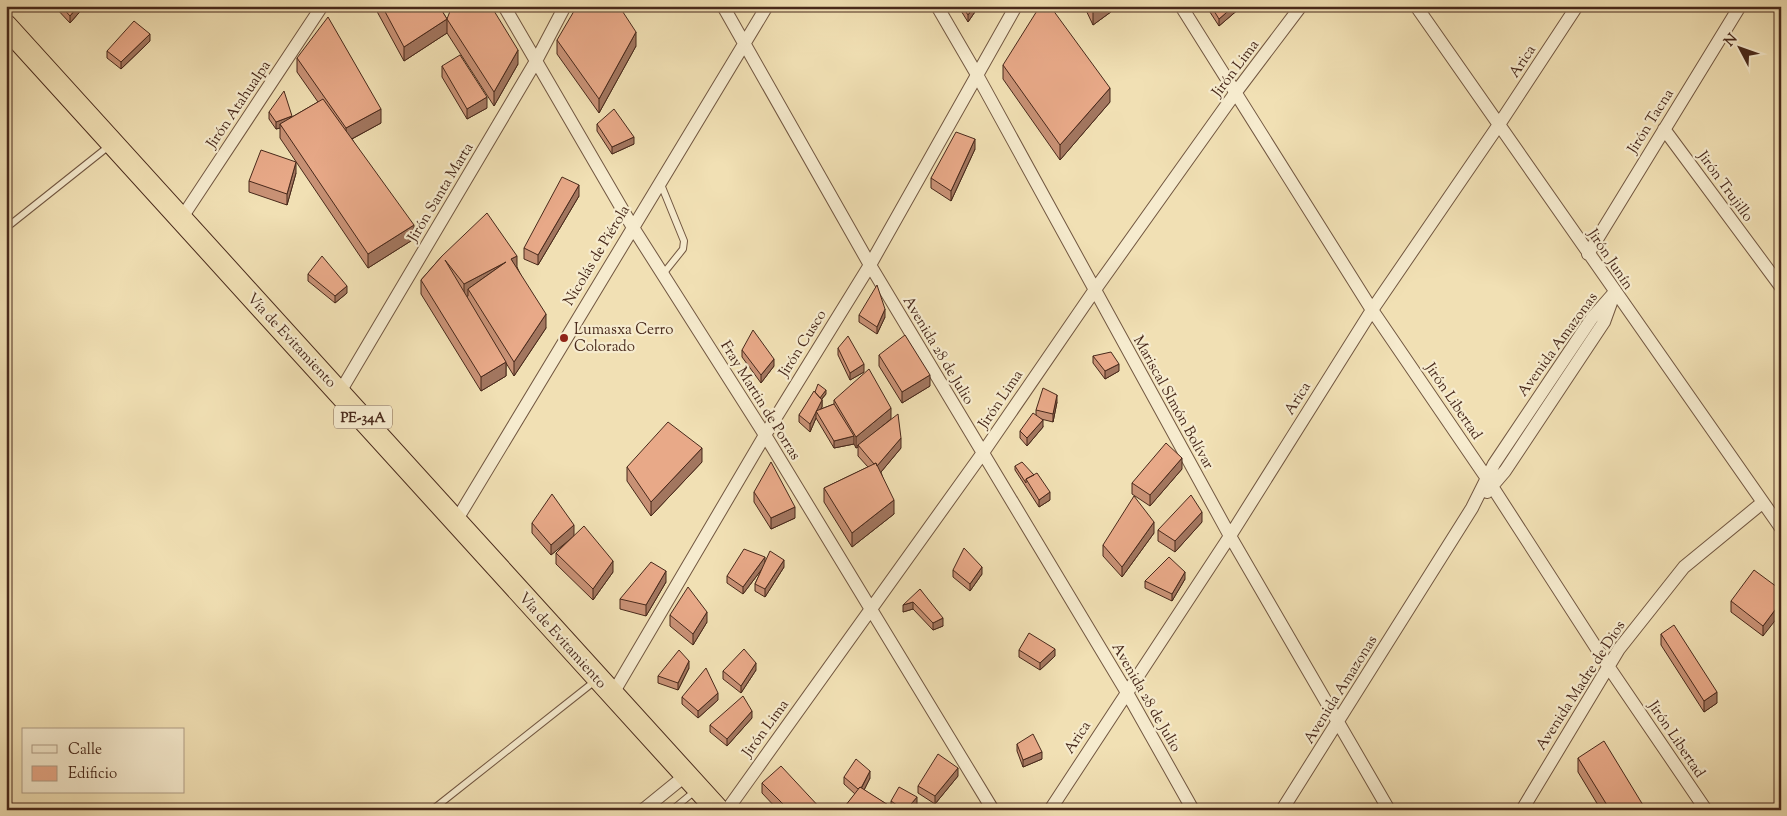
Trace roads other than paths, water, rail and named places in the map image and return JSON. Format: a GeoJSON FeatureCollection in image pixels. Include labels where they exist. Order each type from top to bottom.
{"type":"FeatureCollection","features":[{"type":"Feature","properties":{"kind":"highway","name":"Vía de Evitamiento"},"geometry":{"type":"LineString","coordinates":[[6,26],[718,810]]}},
{"type":"Feature","properties":{"kind":"street","name":"Jirón Atahualpa"},"geometry":{"type":"LineString","coordinates":[[181,219],[322,6]]}},
{"type":"Feature","properties":{"kind":"street","name":"Fray Martin de Porras"},"geometry":{"type":"LineString","coordinates":[[504,6],[632,226],[764,435],[993,810]]}},
{"type":"Feature","properties":{"kind":"street","name":"Jirón Santa Marta"},"geometry":{"type":"LineString","coordinates":[[340,392],[536,61],[565,6]]}},
{"type":"Feature","properties":{"kind":"street","name":"Avenida 28 de Julio"},"geometry":{"type":"LineString","coordinates":[[723,6],[870,265],[1126,691],[1193,810]]}},
{"type":"Feature","properties":{"kind":"street","name":"Nicolás de Piérola"},"geometry":{"type":"LineString","coordinates":[[456,522],[632,226],[766,6]]}},
{"type":"Feature","properties":{"kind":"street","name":"Mariscal SImón Bolívar"},"geometry":{"type":"LineString","coordinates":[[936,6],[976,74],[1230,536],[1389,810]]}},
{"type":"Feature","properties":{"kind":"street","name":"Jirón Cusco"},"geometry":{"type":"LineString","coordinates":[[605,686],[870,265],[1016,6]]}},
{"type":"Feature","properties":{"kind":"street","name":"Jirón Libertad"},"geometry":{"type":"LineString","coordinates":[[1181,6],[1372,310],[1489,482],[1608,666],[1706,810]]}},
{"type":"Feature","properties":{"kind":"street","name":"Jirón Lima"},"geometry":{"type":"LineString","coordinates":[[727,810],[982,454],[1094,291],[1236,92],[1301,6]]}},
{"type":"Feature","properties":{"kind":"street","name":"Jirón Junín"},"geometry":{"type":"LineString","coordinates":[[1416,6],[1614,293],[1781,528]]}},
{"type":"Feature","properties":{"kind":"street","name":"Arica"},"geometry":{"type":"LineString","coordinates":[[1050,810],[1126,691],[1230,536],[1372,310],[1498,126],[1577,6]]}},
{"type":"Feature","properties":{"kind":"street","name":"Jirón Tacna"},"geometry":{"type":"LineString","coordinates":[[1588,254],[1740,6]]}},
{"type":"Feature","properties":{"kind":"street","name":"Jirón Trujillo"},"geometry":{"type":"LineString","coordinates":[[1664,129],[1781,287]]}},
{"type":"Feature","properties":{"kind":"street","name":"Avenida Amazonas"},"geometry":{"type":"LineString","coordinates":[[1282,810],[1592,318],[1614,293]]}},
{"type":"Feature","properties":{"kind":"street","name":"Avenida Madre de Dios"},"geometry":{"type":"LineString","coordinates":[[1522,810],[1608,666],[1684,567],[1762,503]]}},
{"type":"Feature","properties":{"kind":"street"},"geometry":{"type":"LineString","coordinates":[[643,810],[692,782]]}},
{"type":"Feature","properties":{"kind":"lane"},"geometry":{"type":"LineString","coordinates":[[6,228],[112,143]]}},
{"type":"Feature","properties":{"kind":"lane"},"geometry":{"type":"LineString","coordinates":[[660,181],[684,241],[683,249],[663,274]]}},
{"type":"Feature","properties":{"kind":"lane"},"geometry":{"type":"LineString","coordinates":[[432,810],[605,686]]}},
{"type":"Feature","properties":{"kind":"lane"},"geometry":{"type":"LineString","coordinates":[[672,810],[692,782]]}},
{"type":"Feature","properties":{"kind":"place","name":"Lumasxa Cerro Colorado"},"geometry":{"type":"Point","coordinates":[564,338]}}]}
